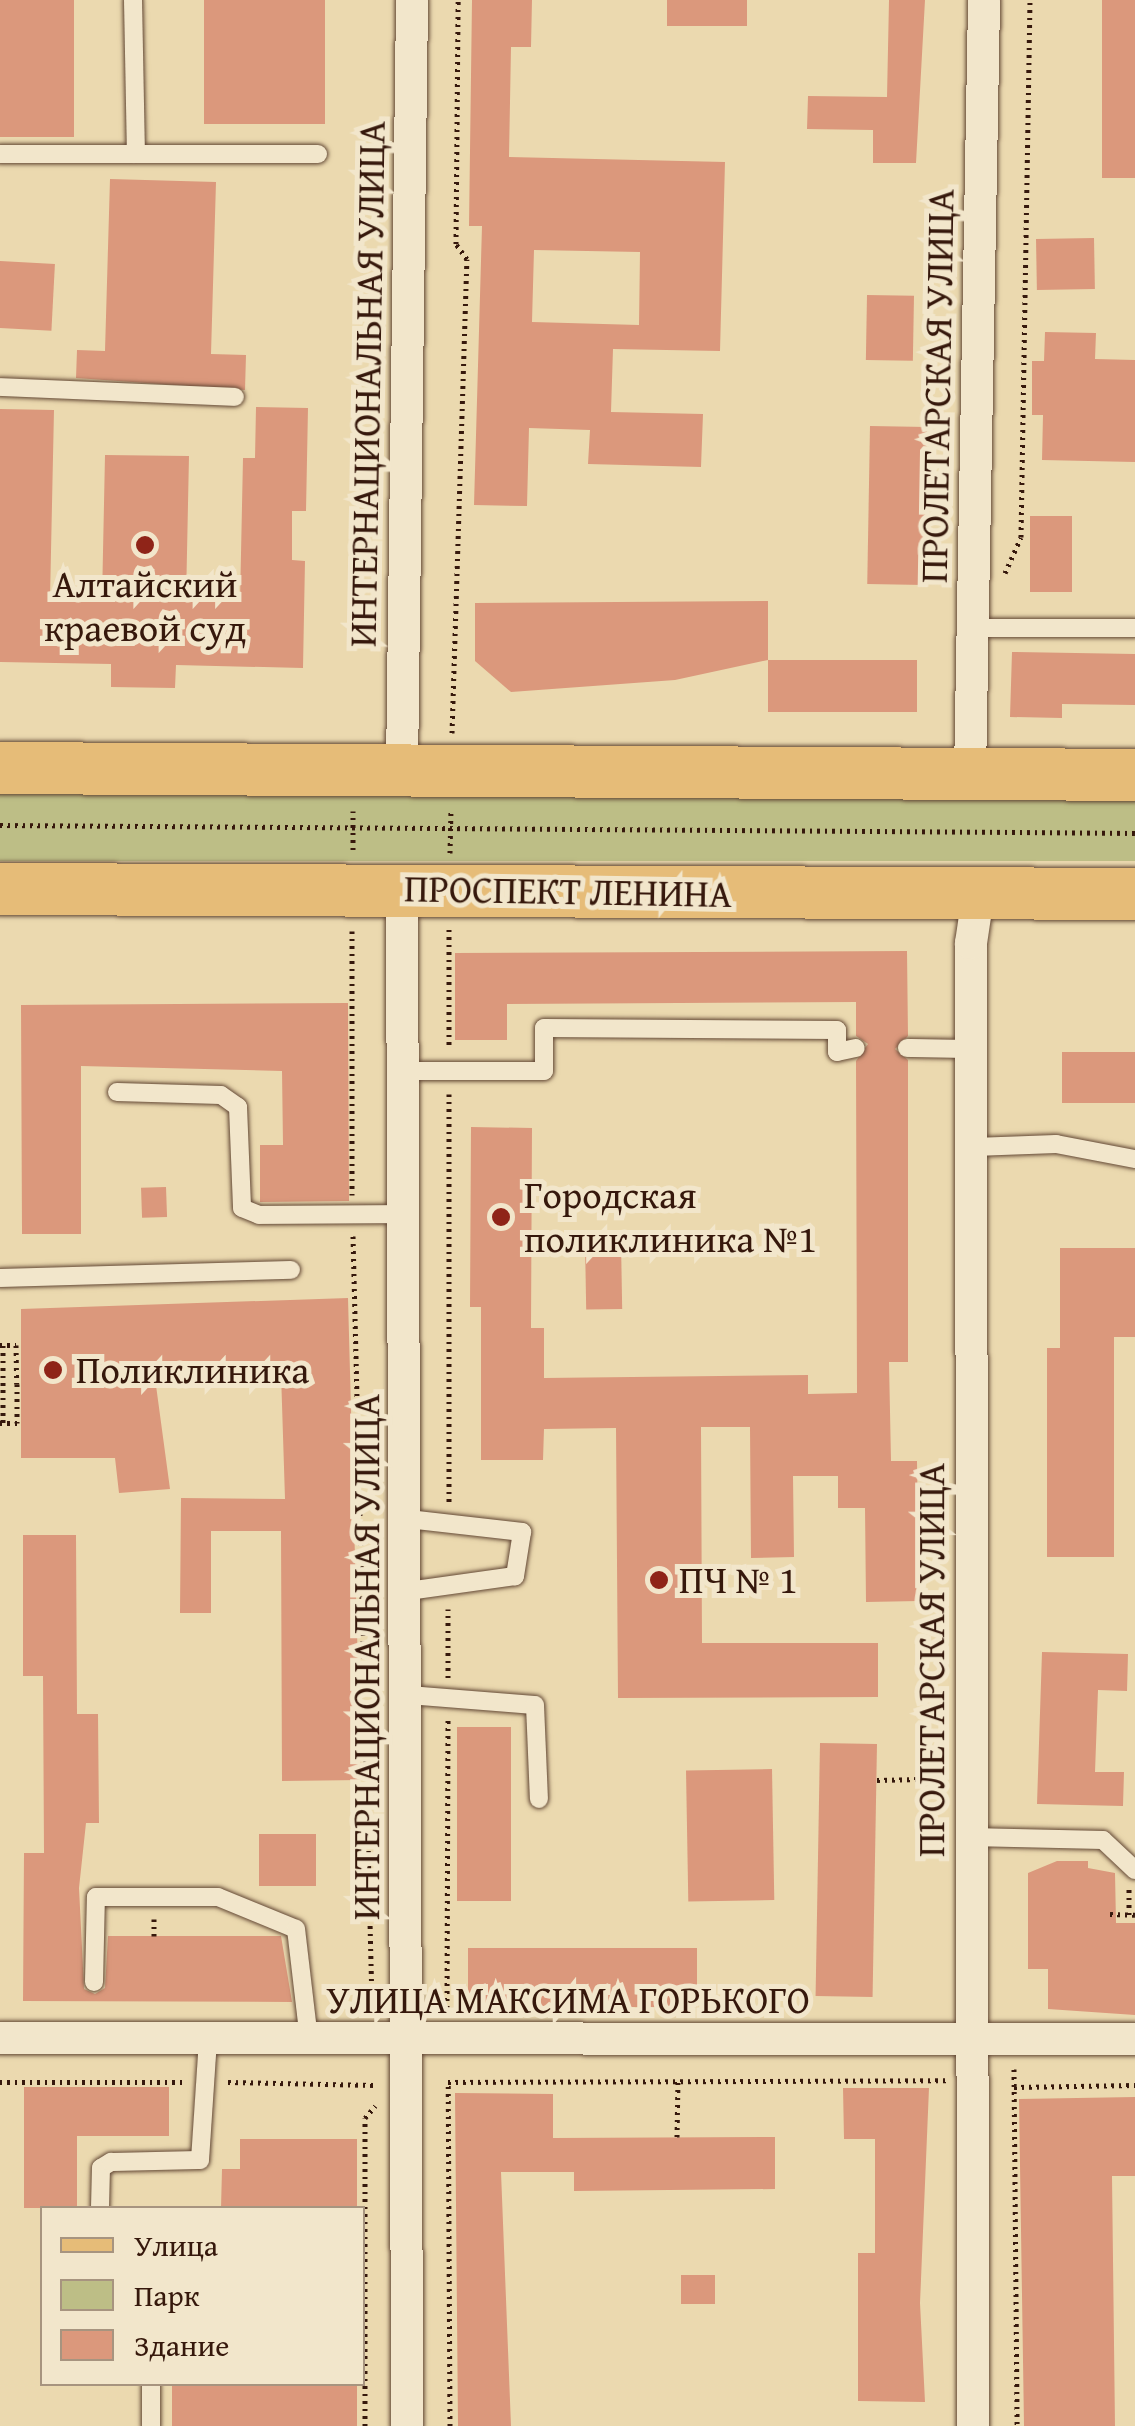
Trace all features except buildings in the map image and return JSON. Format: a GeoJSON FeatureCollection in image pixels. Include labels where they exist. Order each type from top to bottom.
{"type":"FeatureCollection","features":[{"type":"Feature","properties":{"kind":"main road"},"geometry":{"type":"LineString","coordinates":[[0,768],[1135,775]]}},
{"type":"Feature","properties":{"kind":"main road","name":"ПРОСПЕКТ ЛЕНИНА"},"geometry":{"type":"LineString","coordinates":[[0,888],[1135,894]]}},
{"type":"Feature","properties":{"kind":"street","name":"ИНТЕРНАЦИОНАЛЬНАЯ УЛИЦА"},"geometry":{"type":"LineString","coordinates":[[402,768],[412,0]]}},
{"type":"Feature","properties":{"kind":"street","name":"ПРОЛЕТАРСКАЯ УЛИЦА"},"geometry":{"type":"LineString","coordinates":[[970,774],[986,628],[984,0]]}},
{"type":"Feature","properties":{"kind":"street","name":"ИНТЕРНАЦИОНАЛЬНАЯ УЛИЦА"},"geometry":{"type":"LineString","coordinates":[[401,889],[408,1519],[407,2426]]}},
{"type":"Feature","properties":{"kind":"street","name":"ПРОЛЕТАРСКАЯ УЛИЦА"},"geometry":{"type":"LineString","coordinates":[[973,2426],[972,1049],[978,896]]}},
{"type":"Feature","properties":{"kind":"street","name":"УЛИЦА МАКСИМА ГОРЬКОГО"},"geometry":{"type":"LineString","coordinates":[[0,2038],[1135,2040]]}},
{"type":"Feature","properties":{"kind":"lane"},"geometry":{"type":"LineString","coordinates":[[133,0],[136,154]]}},
{"type":"Feature","properties":{"kind":"lane"},"geometry":{"type":"LineString","coordinates":[[0,154],[318,154]]}},
{"type":"Feature","properties":{"kind":"lane"},"geometry":{"type":"LineString","coordinates":[[0,387],[235,398]]}},
{"type":"Feature","properties":{"kind":"lane"},"geometry":{"type":"LineString","coordinates":[[986,628],[1135,628]]}},
{"type":"Feature","properties":{"kind":"lane"},"geometry":{"type":"LineString","coordinates":[[402,1071],[544,1071],[544,1028],[837,1030],[836,1052],[856,1048]]}},
{"type":"Feature","properties":{"kind":"lane"},"geometry":{"type":"LineString","coordinates":[[908,1048],[972,1049]]}},
{"type":"Feature","properties":{"kind":"lane"},"geometry":{"type":"LineString","coordinates":[[116,1092],[221,1095],[238,1108],[242,1125],[242,1208],[404,1214]]}},
{"type":"Feature","properties":{"kind":"lane"},"geometry":{"type":"LineString","coordinates":[[974,1147],[1056,1144],[1135,1159]]}},
{"type":"Feature","properties":{"kind":"lane"},"geometry":{"type":"LineString","coordinates":[[0,1278],[291,1270]]}},
{"type":"Feature","properties":{"kind":"lane"},"geometry":{"type":"LineString","coordinates":[[408,1519],[522,1532],[515,1576],[408,1591]]}},
{"type":"Feature","properties":{"kind":"lane"},"geometry":{"type":"LineString","coordinates":[[408,1695],[535,1705],[539,1799]]}},
{"type":"Feature","properties":{"kind":"lane"},"geometry":{"type":"LineString","coordinates":[[970,1837],[1104,1840],[1135,1870]]}},
{"type":"Feature","properties":{"kind":"lane"},"geometry":{"type":"LineString","coordinates":[[94,1982],[96,1897],[218,1897],[296,1929],[308,2040]]}},
{"type":"Feature","properties":{"kind":"lane"},"geometry":{"type":"LineString","coordinates":[[100,2206],[101,2168],[111,2162],[200,2160],[208,2039]]}},
{"type":"Feature","properties":{"kind":"lane"},"geometry":{"type":"LineString","coordinates":[[151,2386],[151,2426]]}},
{"type":"Feature","properties":{"kind":"path"},"geometry":{"type":"LineString","coordinates":[[353,828],[402,768],[467,260],[456,244],[458,0]]}},
{"type":"Feature","properties":{"kind":"path"},"geometry":{"type":"LineString","coordinates":[[986,628],[1021,537],[1030,0]]}},
{"type":"Feature","properties":{"kind":"path"},"geometry":{"type":"LineString","coordinates":[[402,768],[450,828]]}},
{"type":"Feature","properties":{"kind":"path"},"geometry":{"type":"LineString","coordinates":[[0,826],[1135,833]]}},
{"type":"Feature","properties":{"kind":"path"},"geometry":{"type":"LineString","coordinates":[[353,828],[401,889],[449,1071],[449,1522]]}},
{"type":"Feature","properties":{"kind":"path"},"geometry":{"type":"LineString","coordinates":[[373,2015],[352,1214],[401,889],[450,828]]}},
{"type":"Feature","properties":{"kind":"path"},"geometry":{"type":"LineString","coordinates":[[1,1344],[16,1344],[17,1423],[2,1423],[1,1344]]}},
{"type":"Feature","properties":{"kind":"path"},"geometry":{"type":"LineString","coordinates":[[447,2015],[448,1585]]}},
{"type":"Feature","properties":{"kind":"path"},"geometry":{"type":"LineString","coordinates":[[877,1780],[921,1779]]}},
{"type":"Feature","properties":{"kind":"path"},"geometry":{"type":"LineString","coordinates":[[1110,1914],[1135,1915]]}},
{"type":"Feature","properties":{"kind":"path"},"geometry":{"type":"LineString","coordinates":[[1013,2039],[1017,2426]]}},
{"type":"Feature","properties":{"kind":"path"},"geometry":{"type":"LineString","coordinates":[[450,2426],[448,2082],[972,2080],[1135,2085]]}},
{"type":"Feature","properties":{"kind":"path"},"geometry":{"type":"LineString","coordinates":[[677,2137],[678,2081]]}},
{"type":"Feature","properties":{"kind":"path"},"geometry":{"type":"LineString","coordinates":[[364,2206],[364,2118],[376,2106],[374,2082]]}},
{"type":"Feature","properties":{"kind":"path"},"geometry":{"type":"LineString","coordinates":[[365,2386],[365,2426]]}},
{"type":"Feature","properties":{"kind":"green space"},"geometry":{"type":"Polygon","coordinates":[[[0,787],[1135,787],[1135,861],[0,861],[0,787]]]}},
{"type":"Feature","properties":{"kind":"place","name":"Алтайский краевой суд"},"geometry":{"type":"Point","coordinates":[145,545]}},
{"type":"Feature","properties":{"kind":"place","name":"Городская поликлиника №1"},"geometry":{"type":"Point","coordinates":[501,1217]}},
{"type":"Feature","properties":{"kind":"place","name":"Поликлиника"},"geometry":{"type":"Point","coordinates":[53,1370]}},
{"type":"Feature","properties":{"kind":"place","name":"ПЧ № 1"},"geometry":{"type":"Point","coordinates":[659,1580]}}]}
